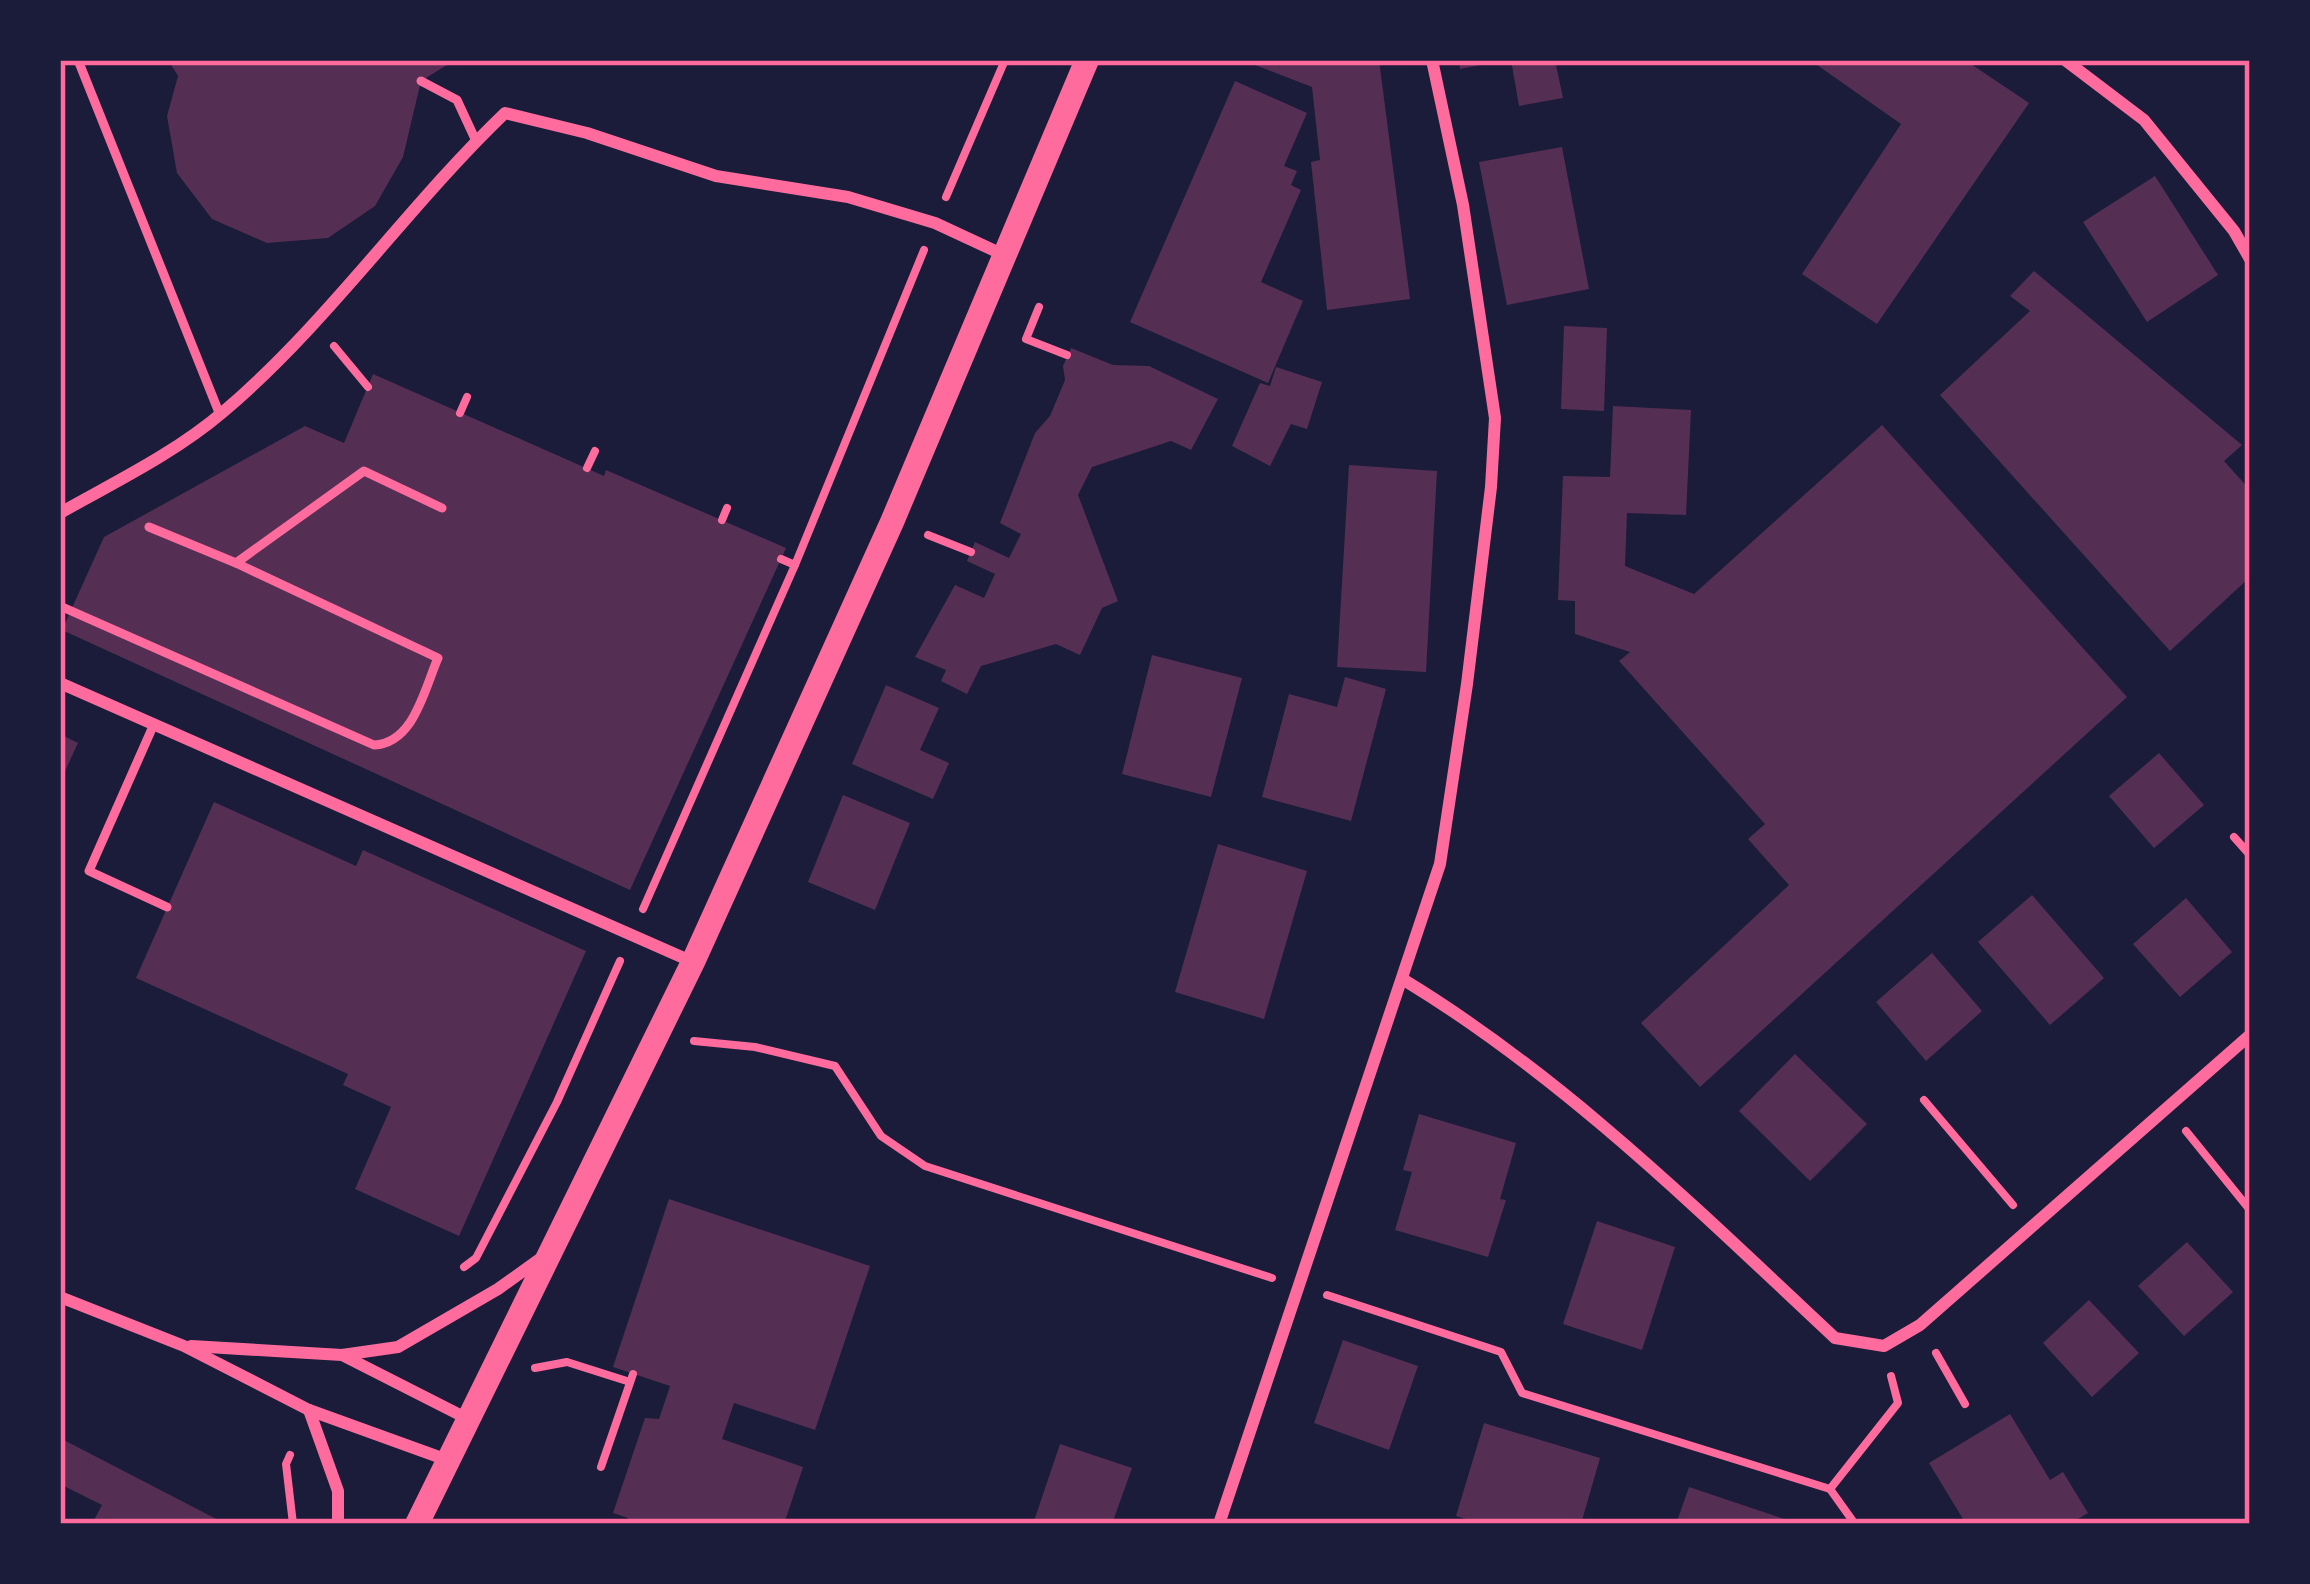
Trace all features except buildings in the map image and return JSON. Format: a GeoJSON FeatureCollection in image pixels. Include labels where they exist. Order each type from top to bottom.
{"type":"FeatureCollection","features":[{"type":"Feature","properties":{"kind":"main road"},"geometry":{"type":"LineString","coordinates":[[417,1524],[693,962],[883,544],[1087,60]]}},
{"type":"Feature","properties":{"kind":"street"},"geometry":{"type":"LineString","coordinates":[[1219,1524],[1440,864],[1475,618],[1495,418],[1463,206],[1432,60]]}},
{"type":"Feature","properties":{"kind":"street"},"geometry":{"type":"LineString","coordinates":[[2066,60],[2144,120],[2234,231],[2250,259]]}},
{"type":"Feature","properties":{"kind":"street"},"geometry":{"type":"LineString","coordinates":[[60,512],[220,416],[315,323],[505,113],[716,176],[848,197],[935,224],[1006,256]]}},
{"type":"Feature","properties":{"kind":"street"},"geometry":{"type":"LineString","coordinates":[[60,683],[693,962]]}},
{"type":"Feature","properties":{"kind":"street"},"geometry":{"type":"LineString","coordinates":[[1404,980],[1469,1020],[1606,1126],[1835,1338],[1884,1346],[1920,1325],[2250,1035]]}},
{"type":"Feature","properties":{"kind":"street"},"geometry":{"type":"LineString","coordinates":[[184,1346],[342,1355],[398,1348],[498,1289],[548,1253]]}},
{"type":"Feature","properties":{"kind":"street"},"geometry":{"type":"LineString","coordinates":[[60,1298],[184,1346],[309,1409],[451,1461]]}},
{"type":"Feature","properties":{"kind":"street"},"geometry":{"type":"LineString","coordinates":[[342,1355],[471,1420]]}},
{"type":"Feature","properties":{"kind":"street"},"geometry":{"type":"LineString","coordinates":[[309,1409],[338,1491],[338,1524]]}},
{"type":"Feature","properties":{"kind":"lane"},"geometry":{"type":"LineString","coordinates":[[78,60],[220,416]]}},
{"type":"Feature","properties":{"kind":"lane"},"geometry":{"type":"LineString","coordinates":[[422,81],[457,100],[476,141]]}},
{"type":"Feature","properties":{"kind":"lane"},"geometry":{"type":"LineString","coordinates":[[236,563],[364,471],[442,508]]}},
{"type":"Feature","properties":{"kind":"lane"},"geometry":{"type":"LineString","coordinates":[[60,606],[374,745],[390,744],[406,732],[438,658],[149,527]]}},
{"type":"Feature","properties":{"kind":"lane"},"geometry":{"type":"LineString","coordinates":[[154,724],[89,871],[167,908]]}},
{"type":"Feature","properties":{"kind":"path"},"geometry":{"type":"LineString","coordinates":[[459,1272],[476,1258],[557,1102],[795,566],[1005,60]]}},
{"type":"Feature","properties":{"kind":"path"},"geometry":{"type":"LineString","coordinates":[[1039,307],[1026,339],[1067,356]]}},
{"type":"Feature","properties":{"kind":"path"},"geometry":{"type":"LineString","coordinates":[[315,323],[368,387]]}},
{"type":"Feature","properties":{"kind":"path"},"geometry":{"type":"LineString","coordinates":[[460,413],[467,397]]}},
{"type":"Feature","properties":{"kind":"path"},"geometry":{"type":"LineString","coordinates":[[587,468],[595,452]]}},
{"type":"Feature","properties":{"kind":"path"},"geometry":{"type":"LineString","coordinates":[[722,520],[727,508]]}},
{"type":"Feature","properties":{"kind":"path"},"geometry":{"type":"LineString","coordinates":[[931,536],[971,552]]}},
{"type":"Feature","properties":{"kind":"path"},"geometry":{"type":"LineString","coordinates":[[781,559],[795,566]]}},
{"type":"Feature","properties":{"kind":"path"},"geometry":{"type":"LineString","coordinates":[[2234,837],[2250,855]]}},
{"type":"Feature","properties":{"kind":"path"},"geometry":{"type":"LineString","coordinates":[[657,1036],[754,1047],[835,1066],[881,1136],[925,1166],[1501,1352],[1522,1393],[1830,1489],[1855,1524]]}},
{"type":"Feature","properties":{"kind":"path"},"geometry":{"type":"LineString","coordinates":[[1924,1100],[2033,1228]]}},
{"type":"Feature","properties":{"kind":"path"},"geometry":{"type":"LineString","coordinates":[[2165,1107],[2250,1210]]}},
{"type":"Feature","properties":{"kind":"path"},"geometry":{"type":"LineString","coordinates":[[1920,1325],[1965,1404]]}},
{"type":"Feature","properties":{"kind":"path"},"geometry":{"type":"LineString","coordinates":[[1830,1489],[1898,1402],[1884,1346]]}},
{"type":"Feature","properties":{"kind":"path"},"geometry":{"type":"LineString","coordinates":[[492,1375],[567,1362],[632,1378],[601,1467]]}}]}
